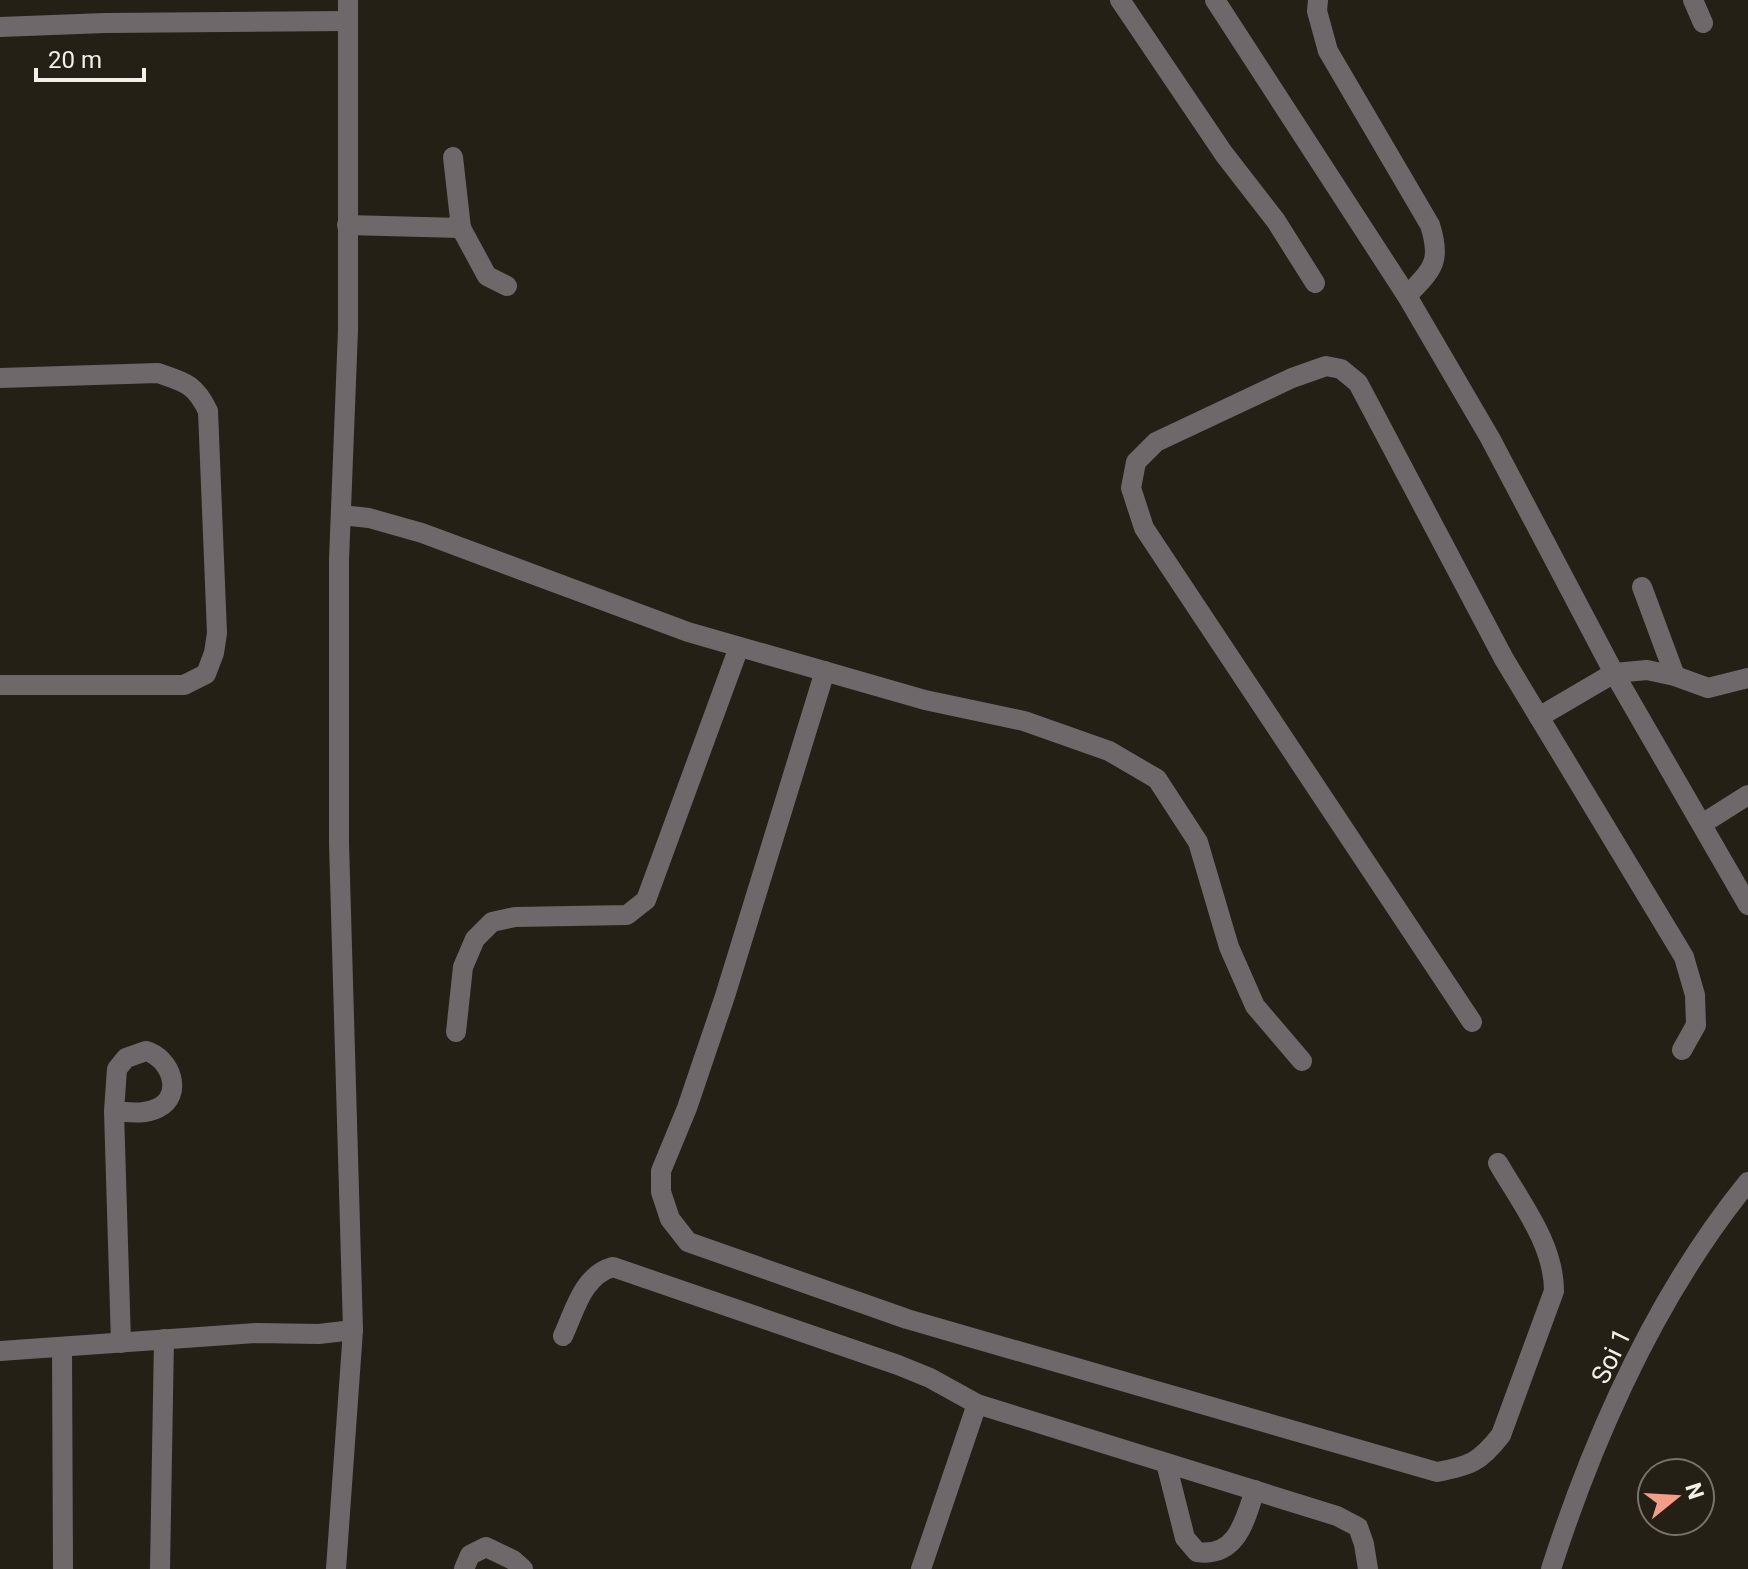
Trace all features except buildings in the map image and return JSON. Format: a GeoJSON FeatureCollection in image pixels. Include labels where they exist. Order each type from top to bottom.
{"type":"FeatureCollection","features":[{"type":"Feature","properties":{"kind":"street"},"geometry":{"type":"LineString","coordinates":[[336,1569],[353,1330],[339,843],[341,515],[348,330],[348,0]]}},
{"type":"Feature","properties":{"kind":"street"},"geometry":{"type":"LineString","coordinates":[[1120,0],[1224,154],[1276,221],[1315,283]]}},
{"type":"Feature","properties":{"kind":"street"},"geometry":{"type":"LineString","coordinates":[[1215,0],[1407,296],[1490,438],[1614,673],[1748,905]]}},
{"type":"Feature","properties":{"kind":"street"},"geometry":{"type":"LineString","coordinates":[[1318,0],[1317,11],[1328,51],[1430,225],[1437,246],[1434,267],[1407,296]]}},
{"type":"Feature","properties":{"kind":"street"},"geometry":{"type":"LineString","coordinates":[[1693,0],[1703,23]]}},
{"type":"Feature","properties":{"kind":"street"},"geometry":{"type":"LineString","coordinates":[[0,27],[347,21]]}},
{"type":"Feature","properties":{"kind":"street"},"geometry":{"type":"LineString","coordinates":[[453,157],[461,228],[487,276],[507,286]]}},
{"type":"Feature","properties":{"kind":"street"},"geometry":{"type":"LineString","coordinates":[[347,225],[461,228]]}},
{"type":"Feature","properties":{"kind":"street"},"geometry":{"type":"LineString","coordinates":[[1472,1022],[1144,528],[1131,488],[1136,462],[1156,442],[1292,378],[1326,366],[1341,369],[1358,383],[1504,659],[1684,957],[1695,995],[1696,1025],[1682,1050]]}},
{"type":"Feature","properties":{"kind":"street"},"geometry":{"type":"LineString","coordinates":[[0,378],[158,373],[198,390],[208,411],[217,633],[206,674],[184,685],[0,685]]}},
{"type":"Feature","properties":{"kind":"street"},"geometry":{"type":"LineString","coordinates":[[341,515],[369,518],[422,533],[688,632],[925,700],[1024,721],[1109,751],[1157,779],[1198,842],[1229,947],[1255,1006],[1302,1061]]}},
{"type":"Feature","properties":{"kind":"street"},"geometry":{"type":"LineString","coordinates":[[1642,587],[1675,676]]}},
{"type":"Feature","properties":{"kind":"street"},"geometry":{"type":"LineString","coordinates":[[456,1032],[463,967],[475,939],[492,922],[515,917],[627,915],[646,900],[739,647]]}},
{"type":"Feature","properties":{"kind":"street"},"geometry":{"type":"LineString","coordinates":[[1539,717],[1614,673],[1647,670],[1708,688],[1748,678]]}},
{"type":"Feature","properties":{"kind":"street"},"geometry":{"type":"LineString","coordinates":[[825,671],[725,996],[687,1108],[661,1171],[661,1192],[670,1219],[688,1242],[907,1319],[1437,1472],[1466,1467],[1485,1455],[1501,1435],[1554,1291],[1554,1270],[1548,1250],[1498,1163]]}},
{"type":"Feature","properties":{"kind":"street"},"geometry":{"type":"LineString","coordinates":[[1702,824],[1748,795]]}},
{"type":"Feature","properties":{"kind":"street"},"geometry":{"type":"LineString","coordinates":[[114,1111],[121,1343]]}},
{"type":"Feature","properties":{"kind":"street","name":"Soi 1"},"geometry":{"type":"LineString","coordinates":[[1551,1569],[1602,1433],[1638,1358],[1680,1279],[1723,1213],[1748,1182]]}},
{"type":"Feature","properties":{"kind":"street"},"geometry":{"type":"LineString","coordinates":[[563,1336],[590,1280],[613,1267],[898,1365],[930,1378],[977,1404],[1337,1516],[1358,1527],[1368,1569]]}},
{"type":"Feature","properties":{"kind":"street"},"geometry":{"type":"LineString","coordinates":[[0,1351],[256,1333],[319,1334],[353,1330]]}},
{"type":"Feature","properties":{"kind":"street"},"geometry":{"type":"LineString","coordinates":[[160,1569],[164,1339]]}},
{"type":"Feature","properties":{"kind":"street"},"geometry":{"type":"LineString","coordinates":[[62,1347],[63,1569]]}},
{"type":"Feature","properties":{"kind":"street"},"geometry":{"type":"LineString","coordinates":[[921,1569],[977,1404]]}},
{"type":"Feature","properties":{"kind":"street"},"geometry":{"type":"LineString","coordinates":[[1166,1463],[1185,1538],[1197,1552],[1221,1550],[1235,1540],[1248,1516],[1255,1490]]}},
{"type":"Feature","properties":{"kind":"street"},"geometry":{"type":"LineString","coordinates":[[464,1569],[470,1555],[486,1547],[513,1560],[523,1569]]}}]}
